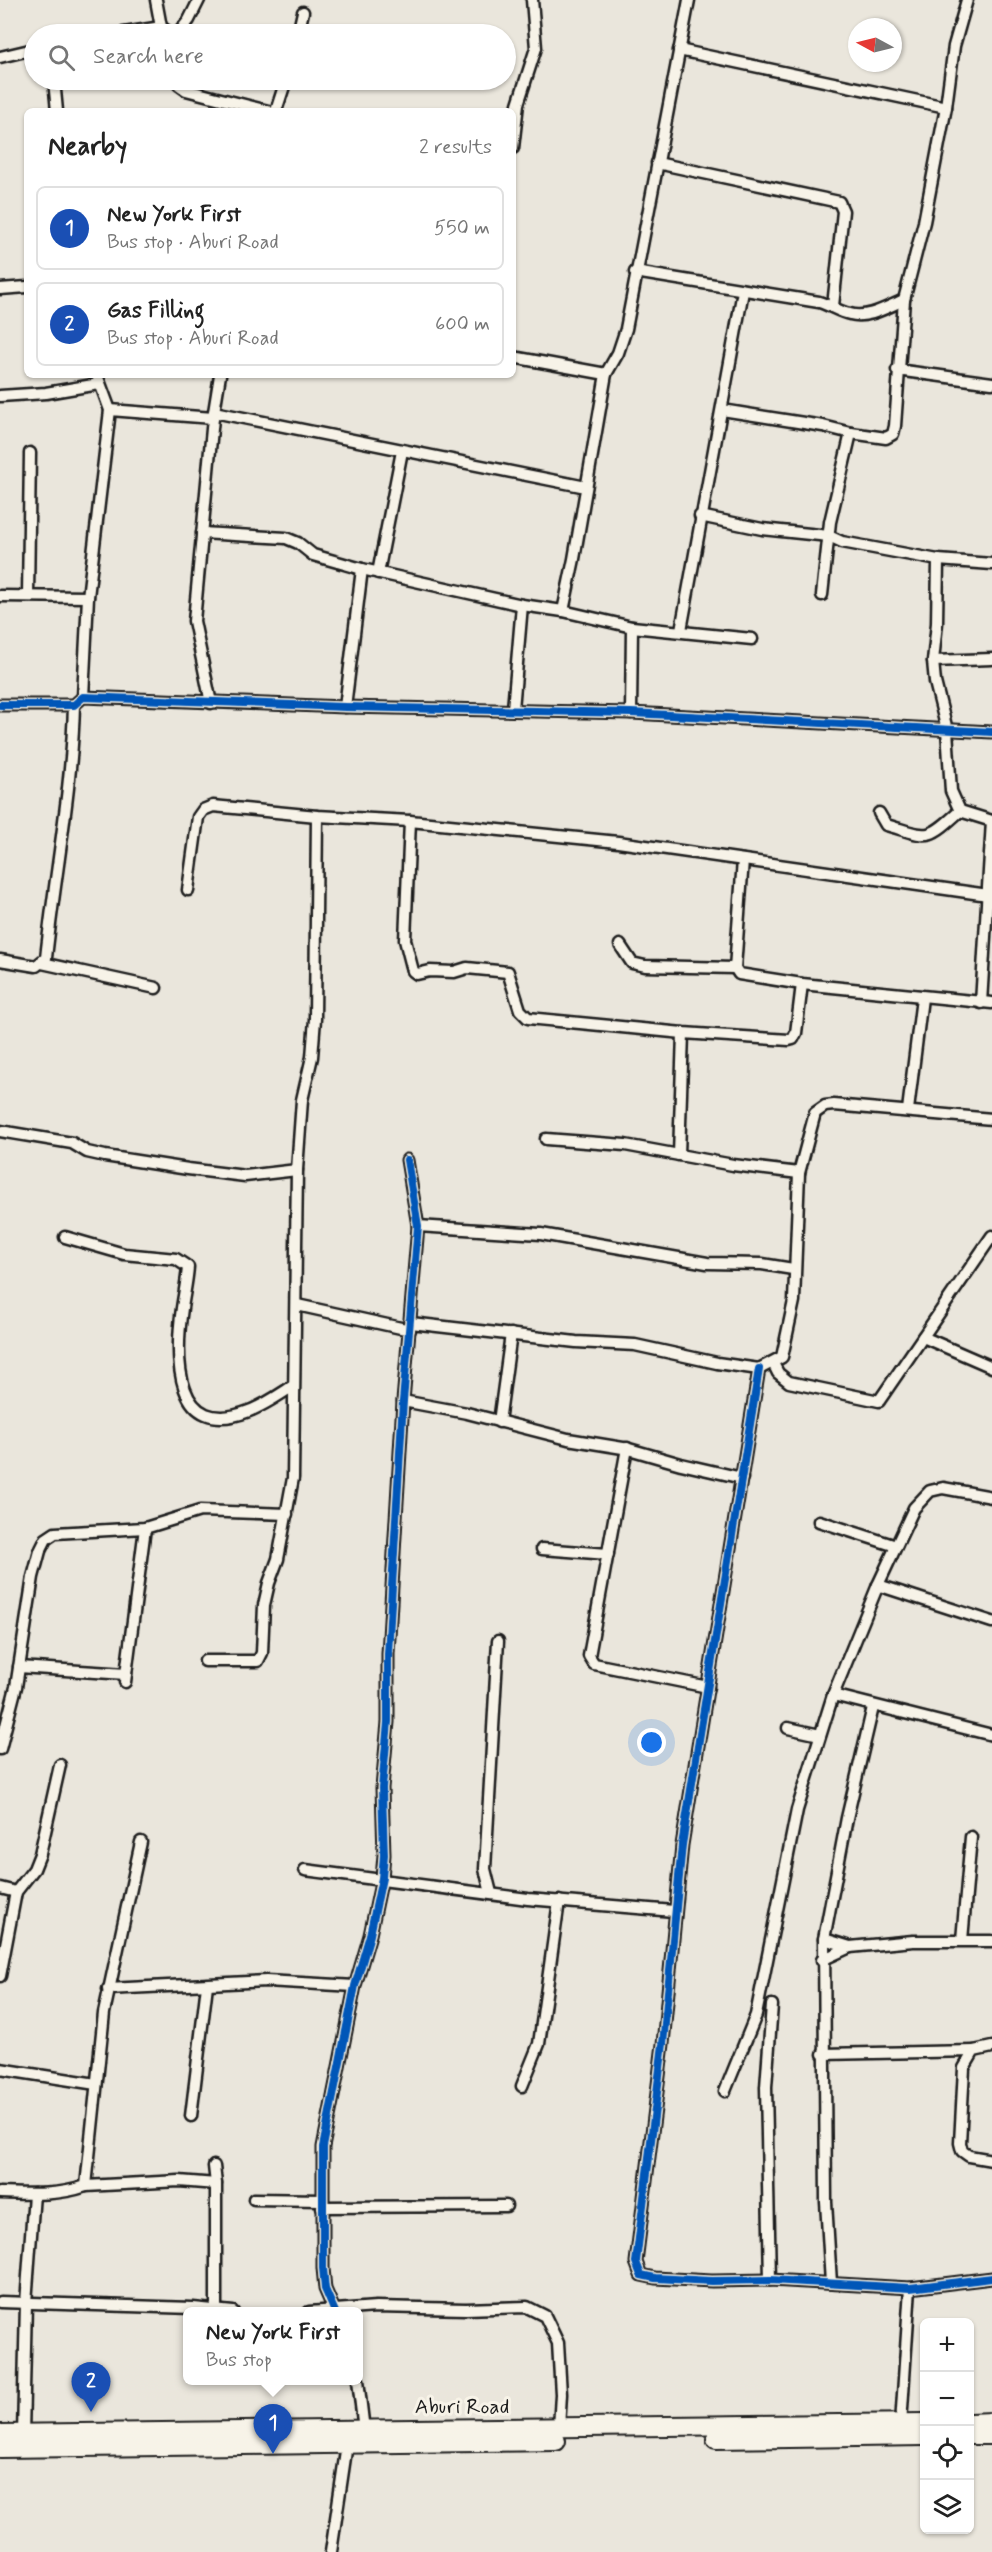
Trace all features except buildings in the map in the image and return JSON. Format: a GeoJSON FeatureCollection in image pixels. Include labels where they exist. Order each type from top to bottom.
{"type":"FeatureCollection","features":[{"type":"Feature","properties":{"kind":"highway"},"geometry":{"type":"LineString","coordinates":[[974,2423],[992,2422]]}},
{"type":"Feature","properties":{"kind":"highway","name":"Aburi Road"},"geometry":{"type":"LineString","coordinates":[[0,2434],[920,2423]]}},
{"type":"Feature","properties":{"kind":"highway"},"geometry":{"type":"LineString","coordinates":[[974,2435],[992,2435]]}},
{"type":"Feature","properties":{"kind":"highway","name":"Aburi Road"},"geometry":{"type":"LineString","coordinates":[[0,2448],[920,2436]]}},
{"type":"Feature","properties":{"kind":"street"},"geometry":{"type":"LineString","coordinates":[[156,0],[160,24]]}},
{"type":"Feature","properties":{"kind":"street"},"geometry":{"type":"LineString","coordinates":[[186,24],[199,0]]}},
{"type":"Feature","properties":{"kind":"street"},"geometry":{"type":"LineString","coordinates":[[516,122],[518,104],[536,48],[532,0]]}},
{"type":"Feature","properties":{"kind":"street"},"geometry":{"type":"LineString","coordinates":[[563,610],[606,374],[618,354],[626,329],[635,272],[689,0]]}},
{"type":"Feature","properties":{"kind":"street"},"geometry":{"type":"LineString","coordinates":[[722,410],[823,426],[850,433],[886,438],[893,435],[904,300],[919,245],[946,107],[954,46],[966,0]]}},
{"type":"Feature","properties":{"kind":"street"},"geometry":{"type":"LineString","coordinates":[[300,24],[303,12]]}},
{"type":"Feature","properties":{"kind":"street"},"geometry":{"type":"LineString","coordinates":[[679,50],[946,107]]}},
{"type":"Feature","properties":{"kind":"street"},"geometry":{"type":"LineString","coordinates":[[0,57],[24,51]]}},
{"type":"Feature","properties":{"kind":"street"},"geometry":{"type":"LineString","coordinates":[[55,90],[57,108]]}},
{"type":"Feature","properties":{"kind":"street"},"geometry":{"type":"LineString","coordinates":[[186,90],[256,108]]}},
{"type":"Feature","properties":{"kind":"street"},"geometry":{"type":"LineString","coordinates":[[277,108],[283,90]]}},
{"type":"Feature","properties":{"kind":"street"},"geometry":{"type":"LineString","coordinates":[[657,163],[839,202],[843,211],[833,306]]}},
{"type":"Feature","properties":{"kind":"street"},"geometry":{"type":"LineString","coordinates":[[635,272],[833,306],[847,314],[861,316],[904,300]]}},
{"type":"Feature","properties":{"kind":"street"},"geometry":{"type":"LineString","coordinates":[[0,289],[24,287]]}},
{"type":"Feature","properties":{"kind":"street"},"geometry":{"type":"LineString","coordinates":[[681,630],[696,554],[700,516],[743,291]]}},
{"type":"Feature","properties":{"kind":"street"},"geometry":{"type":"LineString","coordinates":[[516,358],[606,374]]}},
{"type":"Feature","properties":{"kind":"street"},"geometry":{"type":"LineString","coordinates":[[897,370],[991,381]]}},
{"type":"Feature","properties":{"kind":"street"},"geometry":{"type":"LineString","coordinates":[[211,703],[194,621],[220,378]]}},
{"type":"Feature","properties":{"kind":"street"},"geometry":{"type":"LineString","coordinates":[[0,396],[46,393],[98,380],[110,410],[88,597],[83,697]]}},
{"type":"Feature","properties":{"kind":"street"},"geometry":{"type":"LineString","coordinates":[[110,410],[214,415],[586,487]]}},
{"type":"Feature","properties":{"kind":"street"},"geometry":{"type":"LineString","coordinates":[[822,595],[830,522],[850,433]]}},
{"type":"Feature","properties":{"kind":"street"},"geometry":{"type":"LineString","coordinates":[[378,573],[402,451]]}},
{"type":"Feature","properties":{"kind":"street"},"geometry":{"type":"LineString","coordinates":[[28,596],[30,453]]}},
{"type":"Feature","properties":{"kind":"street"},"geometry":{"type":"LineString","coordinates":[[700,516],[781,532],[829,536],[842,542],[938,560],[992,564]]}},
{"type":"Feature","properties":{"kind":"street"},"geometry":{"type":"LineString","coordinates":[[202,533],[261,535],[294,539],[313,555],[378,573],[522,605],[563,610],[632,627],[681,630],[752,639]]}},
{"type":"Feature","properties":{"kind":"street"},"geometry":{"type":"LineString","coordinates":[[938,560],[937,623],[933,661],[938,700],[947,730],[951,791],[960,811]]}},
{"type":"Feature","properties":{"kind":"street"},"geometry":{"type":"LineString","coordinates":[[345,707],[362,569]]}},
{"type":"Feature","properties":{"kind":"street"},"geometry":{"type":"LineString","coordinates":[[0,596],[88,597]]}},
{"type":"Feature","properties":{"kind":"street"},"geometry":{"type":"LineString","coordinates":[[513,709],[522,605]]}},
{"type":"Feature","properties":{"kind":"street"},"geometry":{"type":"LineString","coordinates":[[631,713],[632,627]]}},
{"type":"Feature","properties":{"kind":"street"},"geometry":{"type":"LineString","coordinates":[[933,661],[992,658]]}},
{"type":"Feature","properties":{"kind":"street"},"geometry":{"type":"LineString","coordinates":[[0,705],[74,705],[83,697],[345,707],[631,713],[992,732]]}},
{"type":"Feature","properties":{"kind":"street"},"geometry":{"type":"LineString","coordinates":[[0,960],[36,966],[46,958],[54,884],[68,795],[74,705]]}},
{"type":"Feature","properties":{"kind":"street"},"geometry":{"type":"LineString","coordinates":[[188,890],[198,817],[203,810],[213,806],[317,816],[410,821],[618,842],[988,895]]}},
{"type":"Feature","properties":{"kind":"street"},"geometry":{"type":"LineString","coordinates":[[879,813],[886,825],[928,835],[936,832],[960,811]]}},
{"type":"Feature","properties":{"kind":"street"},"geometry":{"type":"LineString","coordinates":[[743,860],[735,968],[739,974],[802,984],[986,1003],[992,820],[960,811]]}},
{"type":"Feature","properties":{"kind":"street"},"geometry":{"type":"LineString","coordinates":[[205,1661],[258,1661],[262,1653],[264,1605],[278,1559],[293,1478],[297,1170],[302,1100],[312,1057],[315,1019],[317,816]]}},
{"type":"Feature","properties":{"kind":"street"},"geometry":{"type":"LineString","coordinates":[[410,821],[405,940],[413,971],[417,974],[430,971],[454,972],[467,968],[508,972],[520,1010],[528,1018],[683,1033],[793,1040],[796,1033],[802,984]]}},
{"type":"Feature","properties":{"kind":"street"},"geometry":{"type":"LineString","coordinates":[[620,945],[632,963],[645,966],[735,968]]}},
{"type":"Feature","properties":{"kind":"street"},"geometry":{"type":"LineString","coordinates":[[42,963],[156,988]]}},
{"type":"Feature","properties":{"kind":"street"},"geometry":{"type":"LineString","coordinates":[[908,1110],[922,998]]}},
{"type":"Feature","properties":{"kind":"street"},"geometry":{"type":"LineString","coordinates":[[679,1155],[683,1033]]}},
{"type":"Feature","properties":{"kind":"street"},"geometry":{"type":"LineString","coordinates":[[297,1305],[410,1326],[512,1334],[576,1342],[635,1345],[717,1363],[759,1369],[782,1357],[787,1343],[794,1301],[793,1269],[799,1173],[815,1113],[825,1106],[908,1110],[992,1119]]}},
{"type":"Feature","properties":{"kind":"street"},"geometry":{"type":"LineString","coordinates":[[0,1131],[72,1143],[87,1152],[105,1156],[210,1172],[245,1176],[297,1170]]}},
{"type":"Feature","properties":{"kind":"street"},"geometry":{"type":"LineString","coordinates":[[546,1139],[625,1145],[733,1165],[799,1173]]}},
{"type":"Feature","properties":{"kind":"street"},"geometry":{"type":"LineString","coordinates":[[334,2307],[325,2289],[324,2278],[322,2147],[355,1986],[370,1935],[382,1878],[384,1855],[382,1788],[388,1722],[388,1654],[403,1401],[418,1227],[407,1160]]}},
{"type":"Feature","properties":{"kind":"street"},"geometry":{"type":"LineString","coordinates":[[418,1227],[541,1234],[707,1263],[762,1264],[793,1269]]}},
{"type":"Feature","properties":{"kind":"street"},"geometry":{"type":"LineString","coordinates":[[773,1363],[778,1373],[789,1382],[879,1401],[992,1236]]}},
{"type":"Feature","properties":{"kind":"street"},"geometry":{"type":"LineString","coordinates":[[65,1237],[124,1254],[176,1259],[188,1267],[182,1308],[179,1356],[181,1378],[186,1395],[198,1410],[209,1416],[218,1417],[248,1412],[293,1386]]}},
{"type":"Feature","properties":{"kind":"street"},"geometry":{"type":"LineString","coordinates":[[499,1422],[512,1334]]}},
{"type":"Feature","properties":{"kind":"street"},"geometry":{"type":"LineString","coordinates":[[923,1337],[992,1367]]}},
{"type":"Feature","properties":{"kind":"street"},"geometry":{"type":"LineString","coordinates":[[759,1369],[674,1911],[663,2044],[636,2262],[641,2275],[655,2278],[712,2281],[770,2280],[910,2288],[992,2278]]}},
{"type":"Feature","properties":{"kind":"street"},"geometry":{"type":"LineString","coordinates":[[403,1401],[467,1413],[568,1439],[627,1448],[681,1464],[742,1478]]}},
{"type":"Feature","properties":{"kind":"street"},"geometry":{"type":"LineString","coordinates":[[627,1448],[589,1656],[594,1664],[708,1687]]}},
{"type":"Feature","properties":{"kind":"street"},"geometry":{"type":"LineString","coordinates":[[725,2091],[756,2015],[797,1810],[833,1695],[878,1585],[914,1508],[930,1491],[943,1488],[992,1497]]}},
{"type":"Feature","properties":{"kind":"street"},"geometry":{"type":"LineString","coordinates":[[0,1749],[6,1702],[19,1667],[33,1576],[46,1539],[55,1533],[145,1528],[200,1511],[287,1514]]}},
{"type":"Feature","properties":{"kind":"street"},"geometry":{"type":"LineString","coordinates":[[819,1521],[896,1546]]}},
{"type":"Feature","properties":{"kind":"street"},"geometry":{"type":"LineString","coordinates":[[19,1667],[126,1678],[145,1528]]}},
{"type":"Feature","properties":{"kind":"street"},"geometry":{"type":"LineString","coordinates":[[542,1549],[608,1554]]}},
{"type":"Feature","properties":{"kind":"street"},"geometry":{"type":"LineString","coordinates":[[878,1585],[992,1622]]}},
{"type":"Feature","properties":{"kind":"street"},"geometry":{"type":"LineString","coordinates":[[491,1893],[485,1869],[498,1641]]}},
{"type":"Feature","properties":{"kind":"street"},"geometry":{"type":"LineString","coordinates":[[833,1695],[873,1707],[992,1735]]}},
{"type":"Feature","properties":{"kind":"street"},"geometry":{"type":"LineString","coordinates":[[831,2283],[826,2202],[822,1960],[846,1818],[873,1707]]}},
{"type":"Feature","properties":{"kind":"street"},"geometry":{"type":"LineString","coordinates":[[788,1728],[820,1735]]}},
{"type":"Feature","properties":{"kind":"street"},"geometry":{"type":"LineString","coordinates":[[0,1976],[16,1892],[34,1869],[40,1854],[60,1765]]}},
{"type":"Feature","properties":{"kind":"street"},"geometry":{"type":"LineString","coordinates":[[962,1940],[971,1837]]}},
{"type":"Feature","properties":{"kind":"street"},"geometry":{"type":"LineString","coordinates":[[86,2186],[108,1989],[141,1842]]}},
{"type":"Feature","properties":{"kind":"street"},"geometry":{"type":"LineString","coordinates":[[305,1870],[559,1901],[674,1911]]}},
{"type":"Feature","properties":{"kind":"street"},"geometry":{"type":"LineString","coordinates":[[0,1888],[16,1892]]}},
{"type":"Feature","properties":{"kind":"street"},"geometry":{"type":"LineString","coordinates":[[522,2086],[539,2044],[559,1901]]}},
{"type":"Feature","properties":{"kind":"street"},"geometry":{"type":"LineString","coordinates":[[824,1939],[850,1947]]}},
{"type":"Feature","properties":{"kind":"street"},"geometry":{"type":"LineString","coordinates":[[822,1960],[850,1947],[913,1941],[992,1941]]}},
{"type":"Feature","properties":{"kind":"street"},"geometry":{"type":"LineString","coordinates":[[108,1989],[266,1981],[355,1986]]}},
{"type":"Feature","properties":{"kind":"street"},"geometry":{"type":"LineString","coordinates":[[191,2116],[207,1985]]}},
{"type":"Feature","properties":{"kind":"street"},"geometry":{"type":"LineString","coordinates":[[770,2280],[766,2087],[772,2005]]}},
{"type":"Feature","properties":{"kind":"street"},"geometry":{"type":"LineString","coordinates":[[823,2054],[974,2050],[992,2047]]}},
{"type":"Feature","properties":{"kind":"street"},"geometry":{"type":"LineString","coordinates":[[974,2050],[964,2068],[960,2143],[962,2151],[969,2156],[992,2160]]}},
{"type":"Feature","properties":{"kind":"street"},"geometry":{"type":"LineString","coordinates":[[0,2069],[96,2084]]}},
{"type":"Feature","properties":{"kind":"street"},"geometry":{"type":"LineString","coordinates":[[214,2166],[216,2307]]}},
{"type":"Feature","properties":{"kind":"street"},"geometry":{"type":"LineString","coordinates":[[0,2193],[34,2194],[73,2190],[86,2186],[179,2181],[216,2184]]}},
{"type":"Feature","properties":{"kind":"street"},"geometry":{"type":"LineString","coordinates":[[23,2435],[26,2303],[34,2194]]}},
{"type":"Feature","properties":{"kind":"street"},"geometry":{"type":"LineString","coordinates":[[254,2199],[322,2204],[506,2206]]}},
{"type":"Feature","properties":{"kind":"street"},"geometry":{"type":"LineString","coordinates":[[901,2424],[910,2288]]}},
{"type":"Feature","properties":{"kind":"street"},"geometry":{"type":"LineString","coordinates":[[0,2302],[183,2308]]}},
{"type":"Feature","properties":{"kind":"street"},"geometry":{"type":"LineString","coordinates":[[363,2310],[527,2307],[545,2316],[558,2343],[561,2394],[559,2428]]}},
{"type":"Feature","properties":{"kind":"street"},"geometry":{"type":"LineString","coordinates":[[358,2385],[364,2430]]}},
{"type":"Feature","properties":{"kind":"street"},"geometry":{"type":"LineString","coordinates":[[331,2552],[347,2444]]}},
{"type":"Feature","properties":{"kind":"cycle path"},"geometry":{"type":"LineString","coordinates":[[0,705],[74,705],[83,697],[345,707],[631,713],[992,732]]}},
{"type":"Feature","properties":{"kind":"cycle path"},"geometry":{"type":"LineString","coordinates":[[333,2307],[325,2289],[323,2268],[323,2147],[355,1986],[370,1935],[382,1878],[384,1855],[382,1788],[388,1722],[388,1654],[403,1401],[418,1226],[407,1160]]}},
{"type":"Feature","properties":{"kind":"cycle path"},"geometry":{"type":"LineString","coordinates":[[759,1369],[682,1845],[663,2044],[636,2262],[641,2275],[655,2278],[712,2281],[770,2280],[910,2288],[992,2278]]}},
{"type":"Feature","properties":{"kind":"place","name":"Gas Filling"},"geometry":{"type":"Point","coordinates":[91,2412]}},
{"type":"Feature","properties":{"kind":"place","name":"New York First"},"geometry":{"type":"Point","coordinates":[273,2454]}}]}
